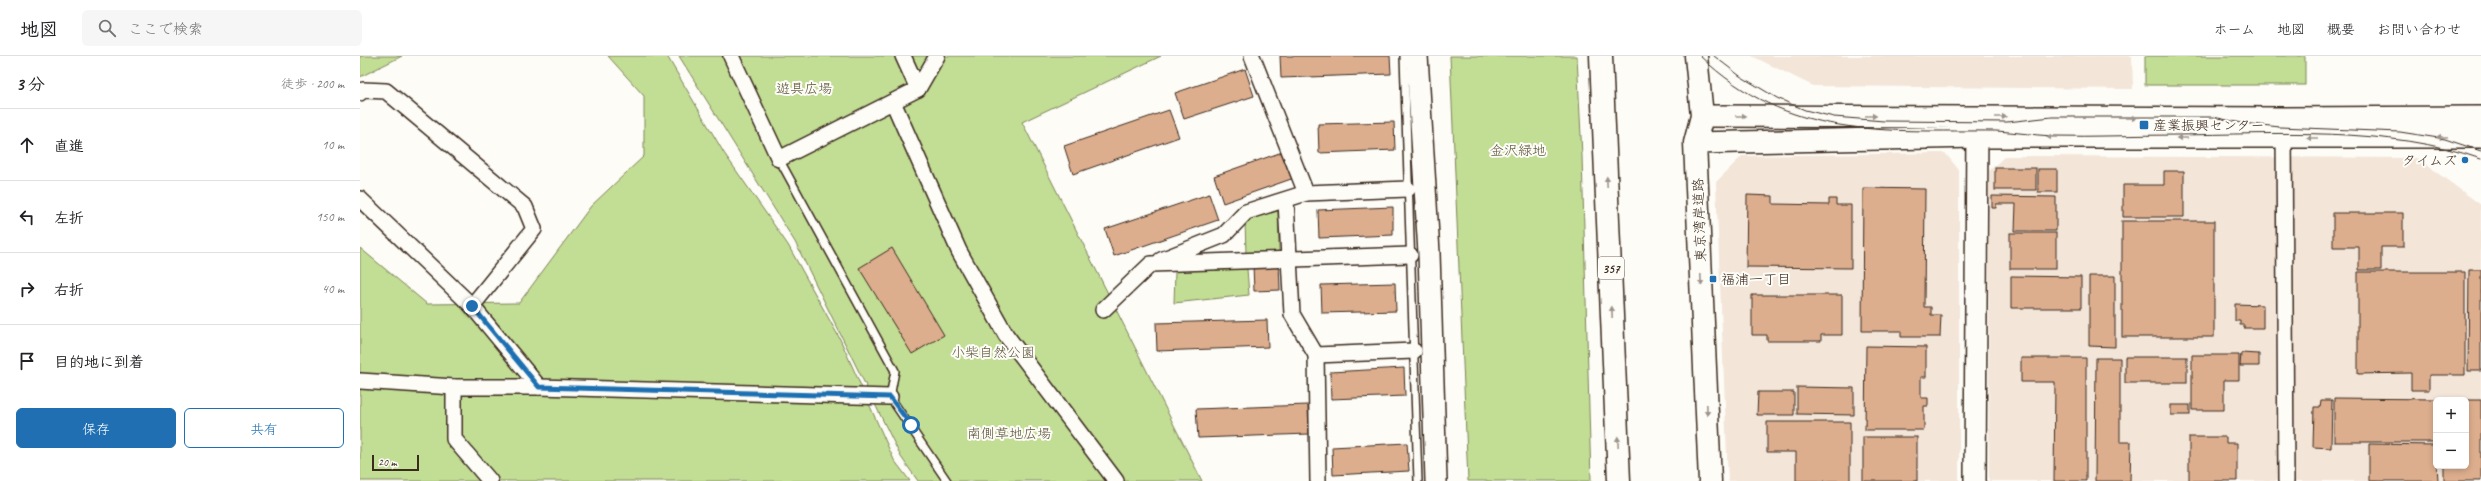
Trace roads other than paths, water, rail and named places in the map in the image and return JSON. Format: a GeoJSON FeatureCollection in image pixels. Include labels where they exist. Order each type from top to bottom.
{"type":"FeatureCollection","features":[{"type":"Feature","properties":{"kind":"highway","name":"357"},"geometry":{"type":"LineString","coordinates":[[1601,56],[1606,144],[1619,481]]}},
{"type":"Feature","properties":{"kind":"highway","name":"357"},"geometry":{"type":"LineString","coordinates":[[1606,144],[1611,102],[1611,56]]}},
{"type":"Feature","properties":{"kind":"highway","name":"東京湾岸道路"},"geometry":{"type":"LineString","coordinates":[[1696,56],[1702,116],[1695,143],[1710,481]]}},
{"type":"Feature","properties":{"kind":"street"},"geometry":{"type":"LineString","coordinates":[[731,56],[779,159],[918,89],[937,56]]}},
{"type":"Feature","properties":{"kind":"street"},"geometry":{"type":"LineString","coordinates":[[903,56],[918,89]]}},
{"type":"Feature","properties":{"kind":"street"},"geometry":{"type":"LineString","coordinates":[[1252,56],[1306,193]]}},
{"type":"Feature","properties":{"kind":"street"},"geometry":{"type":"LineString","coordinates":[[1417,56],[1429,253],[1436,481]]}},
{"type":"Feature","properties":{"kind":"street"},"geometry":{"type":"LineString","coordinates":[[360,93],[363,90],[386,91],[525,207],[534,229],[472,306]]}},
{"type":"Feature","properties":{"kind":"street"},"geometry":{"type":"LineString","coordinates":[[893,102],[959,251],[1006,335],[1116,481]]}},
{"type":"Feature","properties":{"kind":"street"},"geometry":{"type":"LineString","coordinates":[[1702,116],[1977,117],[2481,137]]}},
{"type":"Feature","properties":{"kind":"street"},"geometry":{"type":"LineString","coordinates":[[1975,481],[1977,117]]}},
{"type":"Feature","properties":{"kind":"street"},"geometry":{"type":"LineString","coordinates":[[1695,143],[2284,128],[2481,117]]}},
{"type":"Feature","properties":{"kind":"street"},"geometry":{"type":"LineString","coordinates":[[2284,128],[2286,481]]}},
{"type":"Feature","properties":{"kind":"street"},"geometry":{"type":"LineString","coordinates":[[1103,310],[1151,264],[1224,235],[1246,212],[1286,201],[1306,193],[1408,189]]}},
{"type":"Feature","properties":{"kind":"street"},"geometry":{"type":"LineString","coordinates":[[360,199],[472,306],[539,387]]}},
{"type":"Feature","properties":{"kind":"street"},"geometry":{"type":"LineString","coordinates":[[1286,201],[1292,314],[1316,355],[1318,481]]}},
{"type":"Feature","properties":{"kind":"street"},"geometry":{"type":"LineString","coordinates":[[1151,264],[1289,261],[1410,255]]}},
{"type":"Feature","properties":{"kind":"street"},"geometry":{"type":"LineString","coordinates":[[1316,355],[1414,351]]}},
{"type":"Feature","properties":{"kind":"street"},"geometry":{"type":"LineString","coordinates":[[360,381],[454,387],[539,387],[890,397]]}},
{"type":"Feature","properties":{"kind":"street"},"geometry":{"type":"LineString","coordinates":[[454,387],[454,439],[490,481]]}},
{"type":"Feature","properties":{"kind":"lane"},"geometry":{"type":"LineString","coordinates":[[1404,56],[1418,481]]}},
{"type":"Feature","properties":{"kind":"lane"},"geometry":{"type":"LineString","coordinates":[[779,159],[894,371],[890,397],[947,481]]}},
{"type":"Feature","properties":{"kind":"tram line"},"geometry":{"type":"LineString","coordinates":[[1700,56],[1734,84],[1768,103],[1803,117],[1839,125],[1915,131],[1996,131],[2052,136],[2292,133],[2331,134],[2408,141],[2446,148],[2481,159]]}},
{"type":"Feature","properties":{"kind":"tram line"},"geometry":{"type":"LineString","coordinates":[[1714,56],[1740,76],[1777,98],[1805,110],[1834,117],[1884,121],[2007,122],[2052,117],[2213,117],[2242,123],[2280,127],[2400,132],[2445,139],[2481,151]]}},
{"type":"Feature","properties":{"kind":"place","name":"産業振興センター"},"geometry":{"type":"Point","coordinates":[2144,125]}},
{"type":"Feature","properties":{"kind":"place","name":"タイムズ"},"geometry":{"type":"Point","coordinates":[2465,160]}},
{"type":"Feature","properties":{"kind":"place","name":"福浦一丁目"},"geometry":{"type":"Point","coordinates":[1713,279]}},
{"type":"Feature","properties":{"kind":"park label","name":"遊具広場"},"geometry":{"type":"Point","coordinates":[804,88]}},
{"type":"Feature","properties":{"kind":"park label","name":"金沢緑地"},"geometry":{"type":"Point","coordinates":[1518,150]}},
{"type":"Feature","properties":{"kind":"park label","name":"小柴自然公園"},"geometry":{"type":"Point","coordinates":[993,352]}},
{"type":"Feature","properties":{"kind":"park label","name":"南側草地広場"},"geometry":{"type":"Point","coordinates":[1009,433]}}]}
